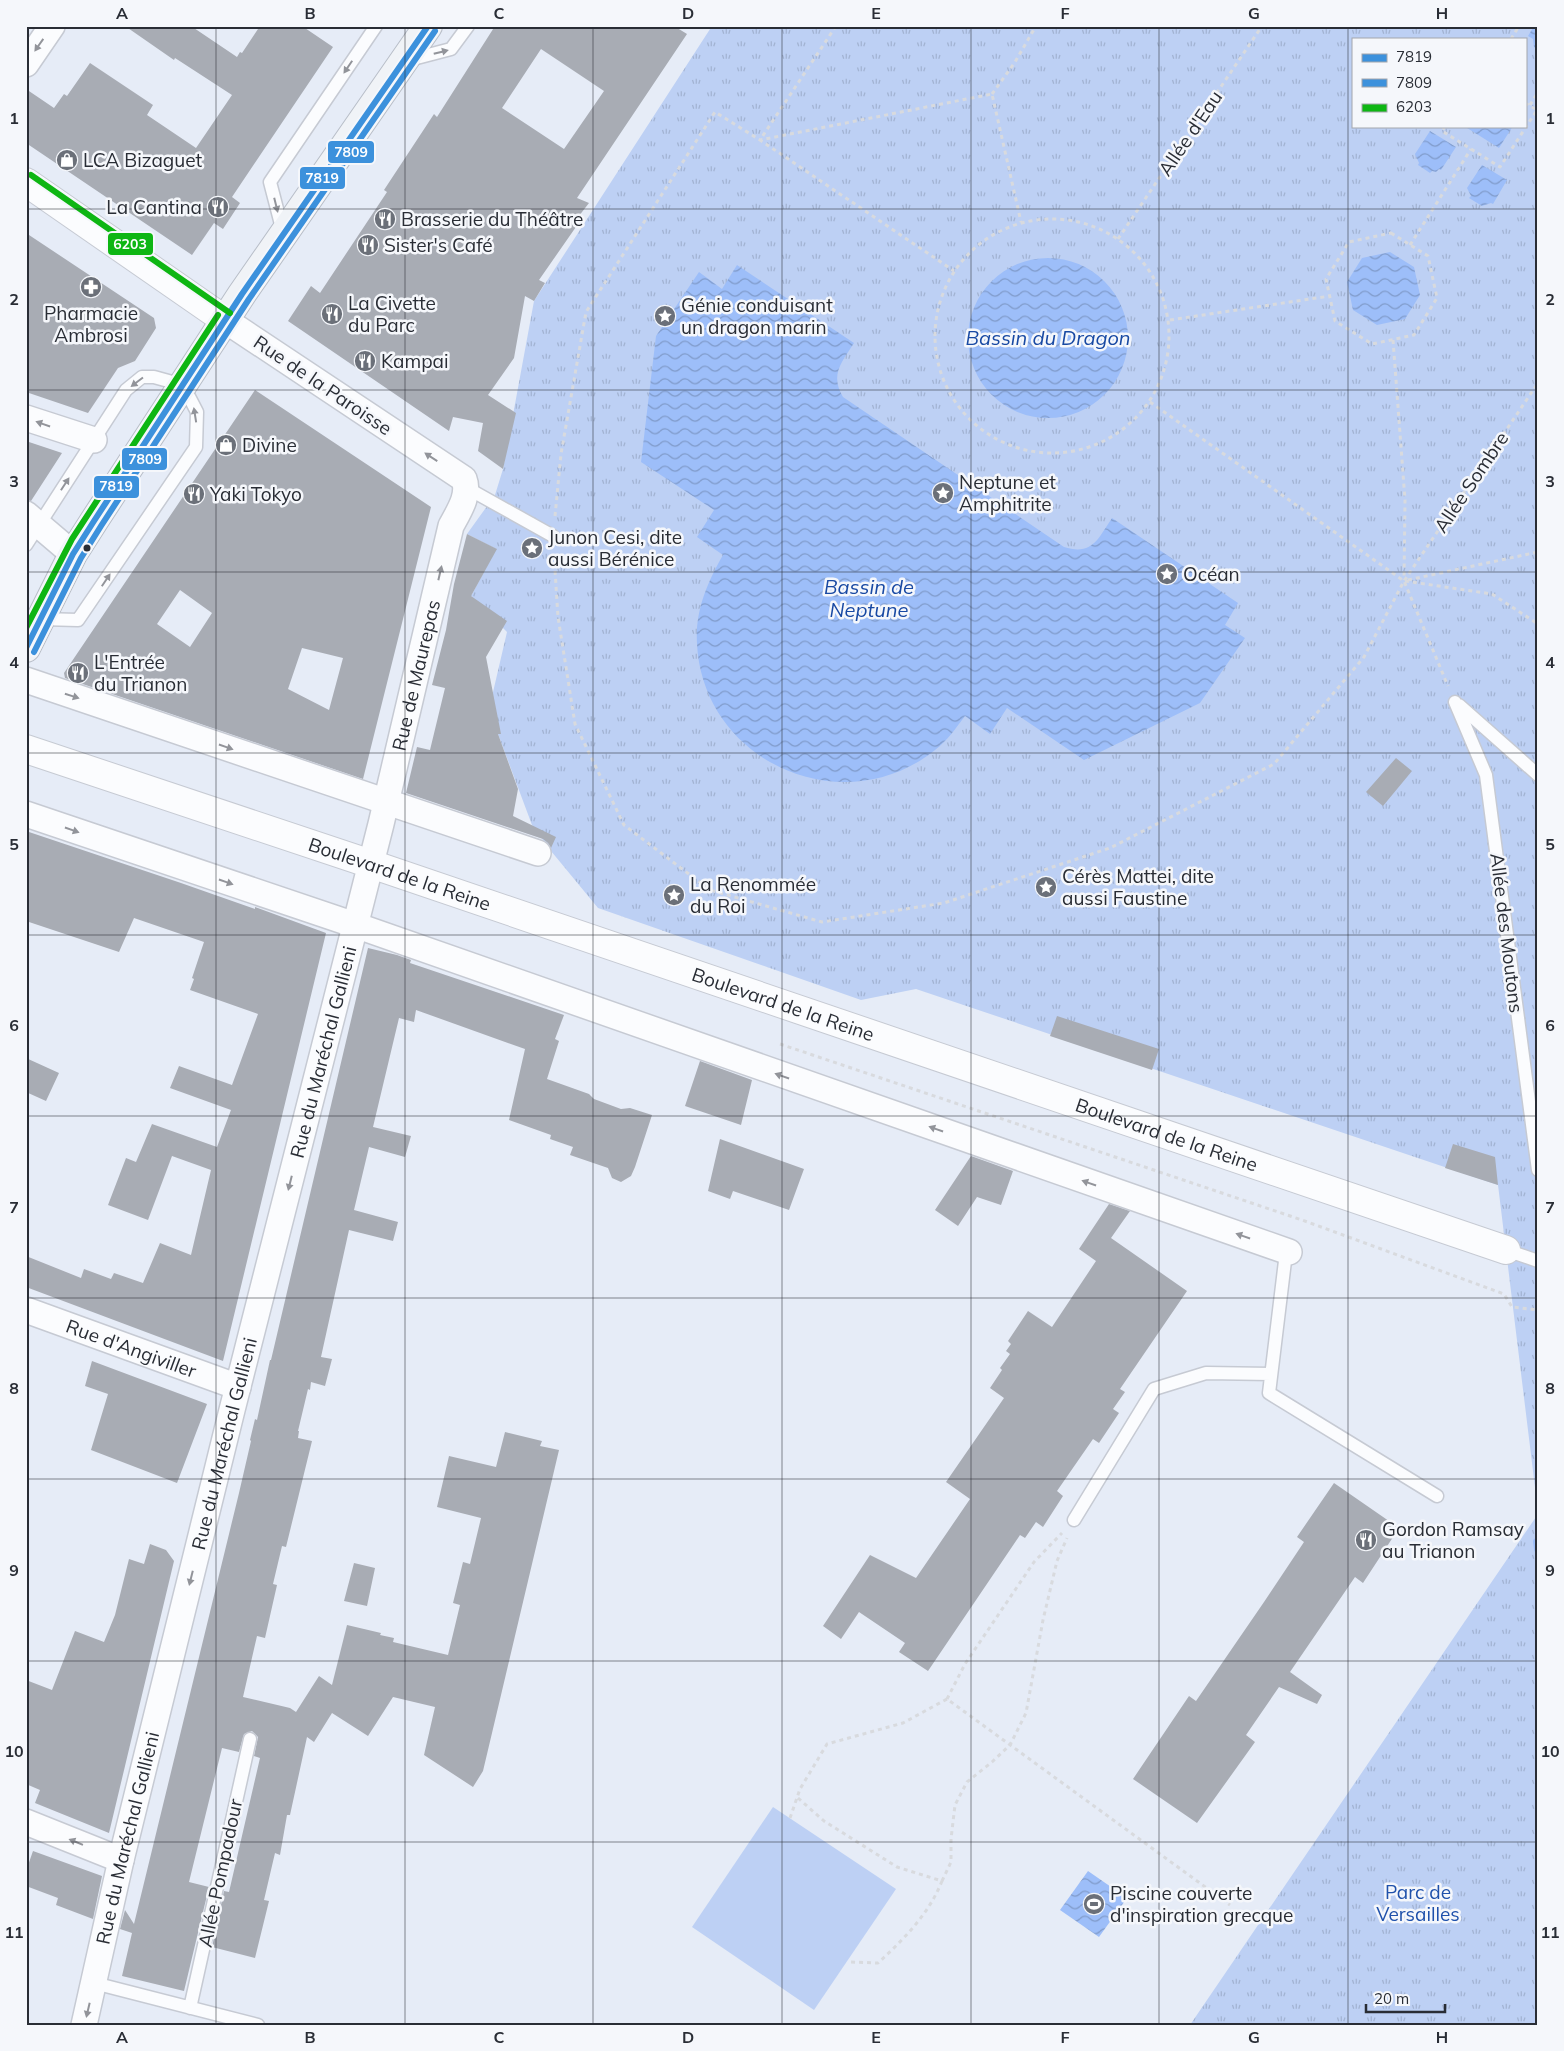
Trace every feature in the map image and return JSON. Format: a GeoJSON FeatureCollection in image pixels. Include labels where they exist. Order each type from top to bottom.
{"type":"FeatureCollection","features":[{"type":"Feature","properties":{"kind":"main road"},"geometry":{"type":"LineString","coordinates":[[26,648],[33,611],[73,554],[283,234],[428,26]]}},
{"type":"Feature","properties":{"kind":"street"},"geometry":{"type":"LineString","coordinates":[[26,64],[52,26]]}},
{"type":"Feature","properties":{"kind":"street","name":"Rue de la Paroisse"},"geometry":{"type":"LineString","coordinates":[[26,182],[282,359],[464,479],[467,488]]}},
{"type":"Feature","properties":{"kind":"street"},"geometry":{"type":"LineString","coordinates":[[26,418],[94,440]]}},
{"type":"Feature","properties":{"kind":"street","name":"Rue de Maurepas"},"geometry":{"type":"LineString","coordinates":[[371,864],[451,526],[463,503],[467,488]]}},
{"type":"Feature","properties":{"kind":"street"},"geometry":{"type":"LineString","coordinates":[[30,528],[73,554]]}},
{"type":"Feature","properties":{"kind":"street"},"geometry":{"type":"LineString","coordinates":[[26,680],[538,853]]}},
{"type":"Feature","properties":{"kind":"street","name":"Boulevard de la Reine"},"geometry":{"type":"LineString","coordinates":[[26,749],[371,864],[1506,1250]]}},
{"type":"Feature","properties":{"kind":"street"},"geometry":{"type":"LineString","coordinates":[[26,814],[355,925],[1287,1257]]}},
{"type":"Feature","properties":{"kind":"street","name":"Rue du Maréchal Gallieni"},"geometry":{"type":"LineString","coordinates":[[84,2025],[121,1860],[238,1387],[371,864]]}},
{"type":"Feature","properties":{"kind":"street","name":"Rue d'Angiviller"},"geometry":{"type":"LineString","coordinates":[[26,1310],[238,1387]]}},
{"type":"Feature","properties":{"kind":"street"},"geometry":{"type":"LineString","coordinates":[[26,1822],[121,1860]]}},
{"type":"Feature","properties":{"kind":"lane"},"geometry":{"type":"LineString","coordinates":[[283,234],[270,182],[376,26]]}},
{"type":"Feature","properties":{"kind":"lane"},"geometry":{"type":"LineString","coordinates":[[404,61],[451,49],[468,26]]}},
{"type":"Feature","properties":{"kind":"lane"},"geometry":{"type":"LineString","coordinates":[[30,528],[94,440],[126,390],[142,377],[154,377],[183,385],[197,412],[196,447],[78,620],[33,611]]}},
{"type":"Feature","properties":{"kind":"lane"},"geometry":{"type":"LineString","coordinates":[[467,488],[553,536]]}},
{"type":"Feature","properties":{"kind":"lane"},"geometry":{"type":"LineString","coordinates":[[1455,702],[1538,775]]}},
{"type":"Feature","properties":{"kind":"lane","name":"Allée des Moutons"},"geometry":{"type":"LineString","coordinates":[[1455,702],[1486,776],[1538,1170]]}},
{"type":"Feature","properties":{"kind":"lane","name":"Boulevard de la Reine"},"geometry":{"type":"LineString","coordinates":[[1506,1250],[1538,1261]]}},
{"type":"Feature","properties":{"kind":"lane"},"geometry":{"type":"LineString","coordinates":[[1287,1257],[1270,1393],[1437,1496]]}},
{"type":"Feature","properties":{"kind":"lane"},"geometry":{"type":"LineString","coordinates":[[1074,1520],[1154,1389],[1206,1373],[1271,1374]]}},
{"type":"Feature","properties":{"kind":"lane","name":"Allée Pompadour"},"geometry":{"type":"LineString","coordinates":[[190,2008],[250,1739]]}},
{"type":"Feature","properties":{"kind":"lane"},"geometry":{"type":"LineString","coordinates":[[94,1983],[258,2025]]}},
{"type":"Feature","properties":{"kind":"path"},"geometry":{"type":"LineString","coordinates":[[760,140],[836,26]]}},
{"type":"Feature","properties":{"kind":"path"},"geometry":{"type":"LineString","coordinates":[[760,140],[992,94],[1015,62],[1036,26]]}},
{"type":"Feature","properties":{"kind":"path","name":"Allée d'Eau"},"geometry":{"type":"LineString","coordinates":[[1118,239],[1262,26]]}},
{"type":"Feature","properties":{"kind":"path"},"geometry":{"type":"LineString","coordinates":[[1512,38],[1519,26]]}},
{"type":"Feature","properties":{"kind":"path"},"geometry":{"type":"LineString","coordinates":[[1530,105],[1538,92]]}},
{"type":"Feature","properties":{"kind":"path"},"geometry":{"type":"LineString","coordinates":[[992,94],[1022,222]]}},
{"type":"Feature","properties":{"kind":"path"},"geometry":{"type":"LineString","coordinates":[[1526,103],[1537,110],[1526,127]]}},
{"type":"Feature","properties":{"kind":"path","name":"Allée Sombre"},"geometry":{"type":"LineString","coordinates":[[760,140],[715,112],[586,312],[561,454],[553,536],[558,617],[575,724],[624,824],[710,890],[822,922],[944,903],[1110,848],[1274,764],[1364,656],[1404,581],[1538,383]]}},
{"type":"Feature","properties":{"kind":"path"},"geometry":{"type":"LineString","coordinates":[[1444,128],[1442,131],[1500,167],[1525,128]]}},
{"type":"Feature","properties":{"kind":"path"},"geometry":{"type":"LineString","coordinates":[[760,140],[954,271]]}},
{"type":"Feature","properties":{"kind":"path"},"geometry":{"type":"LineString","coordinates":[[1410,244],[1471,149]]}},
{"type":"Feature","properties":{"kind":"path"},"geometry":{"type":"LineString","coordinates":[[1052,219],[1075,221],[1098,228],[1118,239],[1136,254],[1150,271],[1161,292],[1170,320],[1168,360],[1161,382],[1150,402],[1135,420],[1117,434],[1097,445],[1075,452],[1052,454],[1028,452],[1006,445],[986,434],[968,419],[954,402],[943,381],[936,359],[934,336],[936,313],[943,291],[954,271],[969,253],[987,238],[1022,222],[1052,219]]}},
{"type":"Feature","properties":{"kind":"path"},"geometry":{"type":"LineString","coordinates":[[1391,233],[1410,244],[1428,256],[1437,298],[1414,335],[1372,344],[1335,321],[1326,279],[1349,242],[1391,233]]}},
{"type":"Feature","properties":{"kind":"path"},"geometry":{"type":"LineString","coordinates":[[1170,320],[1330,296]]}},
{"type":"Feature","properties":{"kind":"path"},"geometry":{"type":"LineString","coordinates":[[1393,340],[1404,500],[1404,581],[1455,702]]}},
{"type":"Feature","properties":{"kind":"path"},"geometry":{"type":"LineString","coordinates":[[1150,402],[1404,581],[1492,594],[1538,624]]}},
{"type":"Feature","properties":{"kind":"path"},"geometry":{"type":"LineString","coordinates":[[1404,581],[1538,552]]}},
{"type":"Feature","properties":{"kind":"path"},"geometry":{"type":"LineString","coordinates":[[790,1818],[800,1789],[827,1744],[903,1723],[947,1699],[965,1664],[1034,1562],[1074,1520]]}},
{"type":"Feature","properties":{"kind":"path"},"geometry":{"type":"LineString","coordinates":[[851,1962],[878,1963],[906,1937],[937,1893],[951,1862],[951,1839],[955,1805],[967,1782],[1010,1745],[1026,1713],[1043,1620],[1057,1561],[1074,1520]]}},
{"type":"Feature","properties":{"kind":"path"},"geometry":{"type":"LineString","coordinates":[[947,1699],[1230,1905]]}},
{"type":"Feature","properties":{"kind":"path"},"geometry":{"type":"LineString","coordinates":[[798,1798],[824,1822],[897,1867],[942,1881]]}},
{"type":"Feature","properties":{"kind":"green space"},"geometry":{"type":"Polygon","coordinates":[[[712,26],[1538,26],[1538,1512],[1498,1185],[916,989],[861,1000],[598,908],[532,825],[495,726],[490,705],[507,632],[471,596],[496,549],[467,534],[495,495],[503,469],[534,301],[712,26]]]}},
{"type":"Feature","properties":{"kind":"green space","name":"Parc de Versailles"},"geometry":{"type":"Polygon","coordinates":[[[1538,1514],[1538,2025],[1190,2025],[1495,1577],[1538,1514]]]}},
{"type":"Feature","properties":{"kind":"green space"},"geometry":{"type":"Polygon","coordinates":[[[773,1807],[896,1889],[814,2010],[692,1927],[773,1807]]]}},
{"type":"Feature","properties":{"kind":"water"},"geometry":{"type":"Polygon","coordinates":[[[1534,26],[1538,26],[1538,51],[1534,47],[1533,39],[1528,36],[1534,26]]]}},
{"type":"Feature","properties":{"kind":"water"},"geometry":{"type":"Polygon","coordinates":[[[1467,128],[1512,128],[1499,148],[1467,128]]]}},
{"type":"Feature","properties":{"kind":"water"},"geometry":{"type":"Polygon","coordinates":[[[1430,131],[1456,147],[1441,170],[1430,173],[1418,165],[1415,154],[1430,131]]]}},
{"type":"Feature","properties":{"kind":"water"},"geometry":{"type":"Polygon","coordinates":[[[1482,165],[1507,180],[1493,204],[1482,206],[1469,198],[1471,196],[1467,188],[1482,165]]]}},
{"type":"Feature","properties":{"kind":"water"},"geometry":{"type":"Polygon","coordinates":[[[1390,252],[1414,267],[1420,295],[1405,319],[1377,325],[1353,310],[1347,282],[1362,258],[1390,252]]]}},
{"type":"Feature","properties":{"kind":"water","name":"Bassin du Dragon"},"geometry":{"type":"Polygon","coordinates":[[[1048,258],[1078,264],[1104,282],[1122,308],[1128,338],[1122,368],[1104,394],[1078,412],[1048,418],[1018,412],[992,394],[974,368],[968,338],[974,308],[992,282],[1018,264],[1048,258]]]}},
{"type":"Feature","properties":{"kind":"water","name":"Bassin de Neptune"},"geometry":{"type":"Polygon","coordinates":[[[737,265],[854,343],[841,363],[837,376],[839,389],[843,397],[1064,547],[1081,549],[1093,544],[1112,518],[1238,603],[1225,625],[1245,638],[1200,703],[1084,760],[1007,708],[990,734],[965,716],[935,750],[899,772],[860,781],[821,780],[784,769],[751,749],[724,721],[705,685],[697,644],[698,620],[703,598],[723,555],[697,537],[714,510],[641,462],[656,336],[699,272],[722,289],[737,265]]]}},
{"type":"Feature","properties":{"kind":"water","name":"Piscine couverte d'inspiration grecque"},"geometry":{"type":"Polygon","coordinates":[[[1088,1871],[1127,1898],[1099,1937],[1060,1910],[1088,1871]]]}},
{"type":"Feature","properties":{"kind":"building"},"geometry":{"type":"Polygon","coordinates":[[[125,26],[191,26],[237,57],[240,52],[242,53],[260,26],[302,26],[333,47],[232,197],[240,203],[223,229],[214,223],[192,255],[26,143],[26,89],[54,108],[64,94],[67,96],[90,63],[153,105],[147,115],[196,148],[232,95],[175,58],[174,60],[125,26]]]}},
{"type":"Feature","properties":{"kind":"building"},"geometry":{"type":"Polygon","coordinates":[[[495,26],[674,26],[687,34],[577,198],[589,203],[575,221],[578,224],[539,280],[545,283],[534,301],[525,296],[514,358],[488,395],[516,413],[503,469],[478,451],[483,423],[453,417],[449,431],[288,321],[311,286],[320,293],[387,192],[384,190],[434,114],[437,117],[495,26]],[[541,49],[502,108],[564,149],[604,91],[541,49]]]}},
{"type":"Feature","properties":{"kind":"building"},"geometry":{"type":"Polygon","coordinates":[[[26,233],[154,318],[156,328],[135,361],[118,368],[88,413],[26,392],[26,233]]]}},
{"type":"Feature","properties":{"kind":"building"},"geometry":{"type":"Polygon","coordinates":[[[255,390],[431,507],[363,779],[65,678],[64,673],[255,390]],[[180,590],[157,624],[190,647],[212,613],[180,590]],[[302,648],[288,689],[329,710],[343,658],[302,648]]]}},
{"type":"Feature","properties":{"kind":"building"},"geometry":{"type":"Polygon","coordinates":[[[26,441],[62,453],[31,501],[26,500],[26,441]]]}},
{"type":"Feature","properties":{"kind":"building"},"geometry":{"type":"Polygon","coordinates":[[[467,534],[497,549],[471,596],[507,621],[486,657],[501,734],[498,734],[518,789],[513,816],[556,837],[551,848],[543,839],[406,793],[417,747],[430,750],[445,688],[432,685],[467,534]]]}},
{"type":"Feature","properties":{"kind":"building"},"geometry":{"type":"Polygon","coordinates":[[[1396,758],[1412,771],[1383,806],[1366,792],[1396,758]]]}},
{"type":"Feature","properties":{"kind":"building"},"geometry":{"type":"Polygon","coordinates":[[[26,831],[255,909],[255,907],[326,933],[223,1361],[26,1287],[26,1256],[81,1278],[84,1269],[111,1279],[114,1273],[143,1283],[160,1243],[191,1255],[211,1170],[172,1156],[148,1220],[108,1205],[126,1158],[136,1162],[152,1124],[217,1147],[231,1110],[170,1088],[179,1066],[232,1085],[258,1014],[190,990],[204,942],[134,918],[119,952],[26,921],[26,831]]]}},
{"type":"Feature","properties":{"kind":"building"},"geometry":{"type":"Polygon","coordinates":[[[368,948],[397,955],[411,960],[410,963],[564,1015],[555,1039],[559,1041],[547,1079],[589,1094],[594,1099],[621,1109],[630,1108],[652,1115],[631,1176],[621,1182],[612,1178],[608,1168],[570,1155],[573,1147],[550,1139],[551,1135],[509,1120],[525,1049],[416,1010],[414,1022],[399,1018],[373,1127],[411,1136],[405,1157],[369,1147],[354,1210],[398,1222],[393,1241],[349,1230],[321,1357],[332,1359],[325,1386],[311,1382],[310,1390],[308,1389],[298,1438],[312,1441],[286,1547],[282,1546],[273,1584],[277,1585],[265,1638],[257,1636],[243,1697],[290,1708],[296,1712],[319,1676],[332,1685],[347,1625],[381,1633],[380,1635],[394,1638],[393,1642],[448,1655],[460,1605],[453,1603],[463,1562],[470,1564],[481,1518],[437,1507],[449,1456],[496,1467],[505,1432],[542,1441],[540,1446],[559,1450],[483,1771],[473,1787],[424,1755],[435,1707],[393,1697],[368,1736],[332,1713],[314,1742],[307,1737],[290,1815],[287,1815],[280,1855],[275,1853],[264,1900],[269,1901],[255,1958],[212,1947],[224,1891],[229,1892],[260,1758],[254,1756],[258,1737],[252,1731],[244,1734],[239,1752],[222,1748],[189,1882],[209,1887],[184,1991],[122,1976],[132,1933],[120,1929],[125,1910],[134,1924],[239,1493],[255,1419],[257,1420],[368,948]]]}},
{"type":"Feature","properties":{"kind":"building"},"geometry":{"type":"Polygon","coordinates":[[[1057,1016],[1159,1049],[1152,1070],[1050,1036],[1057,1016]]]}},
{"type":"Feature","properties":{"kind":"building"},"geometry":{"type":"Polygon","coordinates":[[[26,1058],[59,1073],[46,1101],[26,1092],[26,1058]]]}},
{"type":"Feature","properties":{"kind":"building"},"geometry":{"type":"Polygon","coordinates":[[[700,1061],[752,1080],[741,1125],[685,1106],[700,1061]]]}},
{"type":"Feature","properties":{"kind":"building"},"geometry":{"type":"Polygon","coordinates":[[[720,1139],[804,1169],[789,1210],[733,1191],[730,1199],[708,1191],[720,1139]]]}},
{"type":"Feature","properties":{"kind":"building"},"geometry":{"type":"Polygon","coordinates":[[[1453,1144],[1495,1157],[1498,1185],[1445,1168],[1453,1144]]]}},
{"type":"Feature","properties":{"kind":"building"},"geometry":{"type":"Polygon","coordinates":[[[971,1156],[1013,1171],[1001,1205],[977,1197],[958,1226],[935,1210],[971,1156]]]}},
{"type":"Feature","properties":{"kind":"building"},"geometry":{"type":"Polygon","coordinates":[[[1109,1204],[1130,1211],[1111,1238],[1187,1291],[1120,1389],[1125,1392],[1113,1409],[1119,1413],[1099,1443],[1093,1439],[1057,1491],[1063,1496],[1043,1527],[1036,1522],[1025,1538],[1020,1535],[928,1671],[899,1652],[905,1643],[859,1612],[841,1639],[823,1626],[870,1555],[916,1578],[970,1499],[946,1482],[1004,1398],[990,1388],[1002,1370],[1000,1368],[1010,1354],[1006,1351],[1011,1344],[1008,1341],[1028,1311],[1052,1327],[1096,1261],[1079,1249],[1109,1204]]]}},
{"type":"Feature","properties":{"kind":"building"},"geometry":{"type":"Polygon","coordinates":[[[92,1361],[207,1404],[177,1483],[91,1450],[108,1394],[85,1386],[92,1361]]]}},
{"type":"Feature","properties":{"kind":"building"},"geometry":{"type":"Polygon","coordinates":[[[1334,1483],[1399,1528],[1363,1583],[1355,1577],[1290,1672],[1322,1695],[1317,1704],[1279,1687],[1246,1735],[1255,1742],[1197,1823],[1133,1779],[1189,1696],[1196,1701],[1264,1602],[1304,1542],[1297,1537],[1334,1483]]]}},
{"type":"Feature","properties":{"kind":"building"},"geometry":{"type":"Polygon","coordinates":[[[150,1544],[166,1550],[174,1561],[109,1833],[35,1803],[40,1790],[26,1784],[26,1680],[52,1690],[75,1631],[104,1642],[115,1615],[129,1559],[144,1564],[150,1544]]]}},
{"type":"Feature","properties":{"kind":"building"},"geometry":{"type":"Polygon","coordinates":[[[354,1563],[375,1568],[367,1606],[344,1601],[354,1563]]]}},
{"type":"Feature","properties":{"kind":"building"},"geometry":{"type":"Polygon","coordinates":[[[33,1851],[102,1876],[93,1919],[56,1905],[58,1898],[26,1886],[26,1871],[33,1851]]]}},
{"type":"Feature","properties":{"kind":"waterway"},"geometry":{"type":"LineString","coordinates":[[1537,1542],[1538,1549]]}},
{"type":"Feature","properties":{"kind":"transit line","name":"7819"},"geometry":{"type":"LineString","coordinates":[[26,648],[73,554],[94,521],[242,294],[428,26]]}},
{"type":"Feature","properties":{"kind":"transit line","name":"7809"},"geometry":{"type":"LineString","coordinates":[[34,652],[81,558],[101,526],[249,299],[435,31]]}},
{"type":"Feature","properties":{"kind":"transit line","name":"6203"},"geometry":{"type":"LineString","coordinates":[[31,175],[230,313]]}},
{"type":"Feature","properties":{"kind":"transit line","name":"6203"},"geometry":{"type":"LineString","coordinates":[[26,628],[72,539],[218,315]]}},
{"type":"Feature","properties":{"kind":"place","name":"LCA Bizaguet"},"geometry":{"type":"Point","coordinates":[67,160]}},
{"type":"Feature","properties":{"kind":"place","name":"La Cantina"},"geometry":{"type":"Point","coordinates":[218,207]}},
{"type":"Feature","properties":{"kind":"place","name":"Brasserie du Théâtre"},"geometry":{"type":"Point","coordinates":[385,219]}},
{"type":"Feature","properties":{"kind":"place","name":"Sister's Café"},"geometry":{"type":"Point","coordinates":[368,245]}},
{"type":"Feature","properties":{"kind":"place","name":"Pharmacie Ambrosi"},"geometry":{"type":"Point","coordinates":[91,287]}},
{"type":"Feature","properties":{"kind":"place","name":"La Civette du Parc"},"geometry":{"type":"Point","coordinates":[332,314]}},
{"type":"Feature","properties":{"kind":"place","name":"Génie conduisant un dragon marin"},"geometry":{"type":"Point","coordinates":[665,316]}},
{"type":"Feature","properties":{"kind":"place","name":"Kampai"},"geometry":{"type":"Point","coordinates":[365,361]}},
{"type":"Feature","properties":{"kind":"place","name":"Divine"},"geometry":{"type":"Point","coordinates":[226,445]}},
{"type":"Feature","properties":{"kind":"place","name":"Neptune et Amphitrite"},"geometry":{"type":"Point","coordinates":[943,493]}},
{"type":"Feature","properties":{"kind":"place","name":"Yaki Tokyo"},"geometry":{"type":"Point","coordinates":[194,494]}},
{"type":"Feature","properties":{"kind":"place","name":"Junon Cesi, dite aussi Bérénice"},"geometry":{"type":"Point","coordinates":[532,548]}},
{"type":"Feature","properties":{"kind":"place","name":"Océan"},"geometry":{"type":"Point","coordinates":[1167,574]}},
{"type":"Feature","properties":{"kind":"place","name":"L'Entrée du Trianon"},"geometry":{"type":"Point","coordinates":[78,673]}},
{"type":"Feature","properties":{"kind":"place","name":"Cérès Mattei, dite aussi Faustine"},"geometry":{"type":"Point","coordinates":[1046,887]}},
{"type":"Feature","properties":{"kind":"place","name":"La Renommée du Roi"},"geometry":{"type":"Point","coordinates":[674,895]}},
{"type":"Feature","properties":{"kind":"place","name":"Gordon Ramsay au Trianon"},"geometry":{"type":"Point","coordinates":[1366,1540]}},
{"type":"Feature","properties":{"kind":"place","name":"Piscine couverte d'inspiration grecque"},"geometry":{"type":"Point","coordinates":[1094,1904]}}]}
